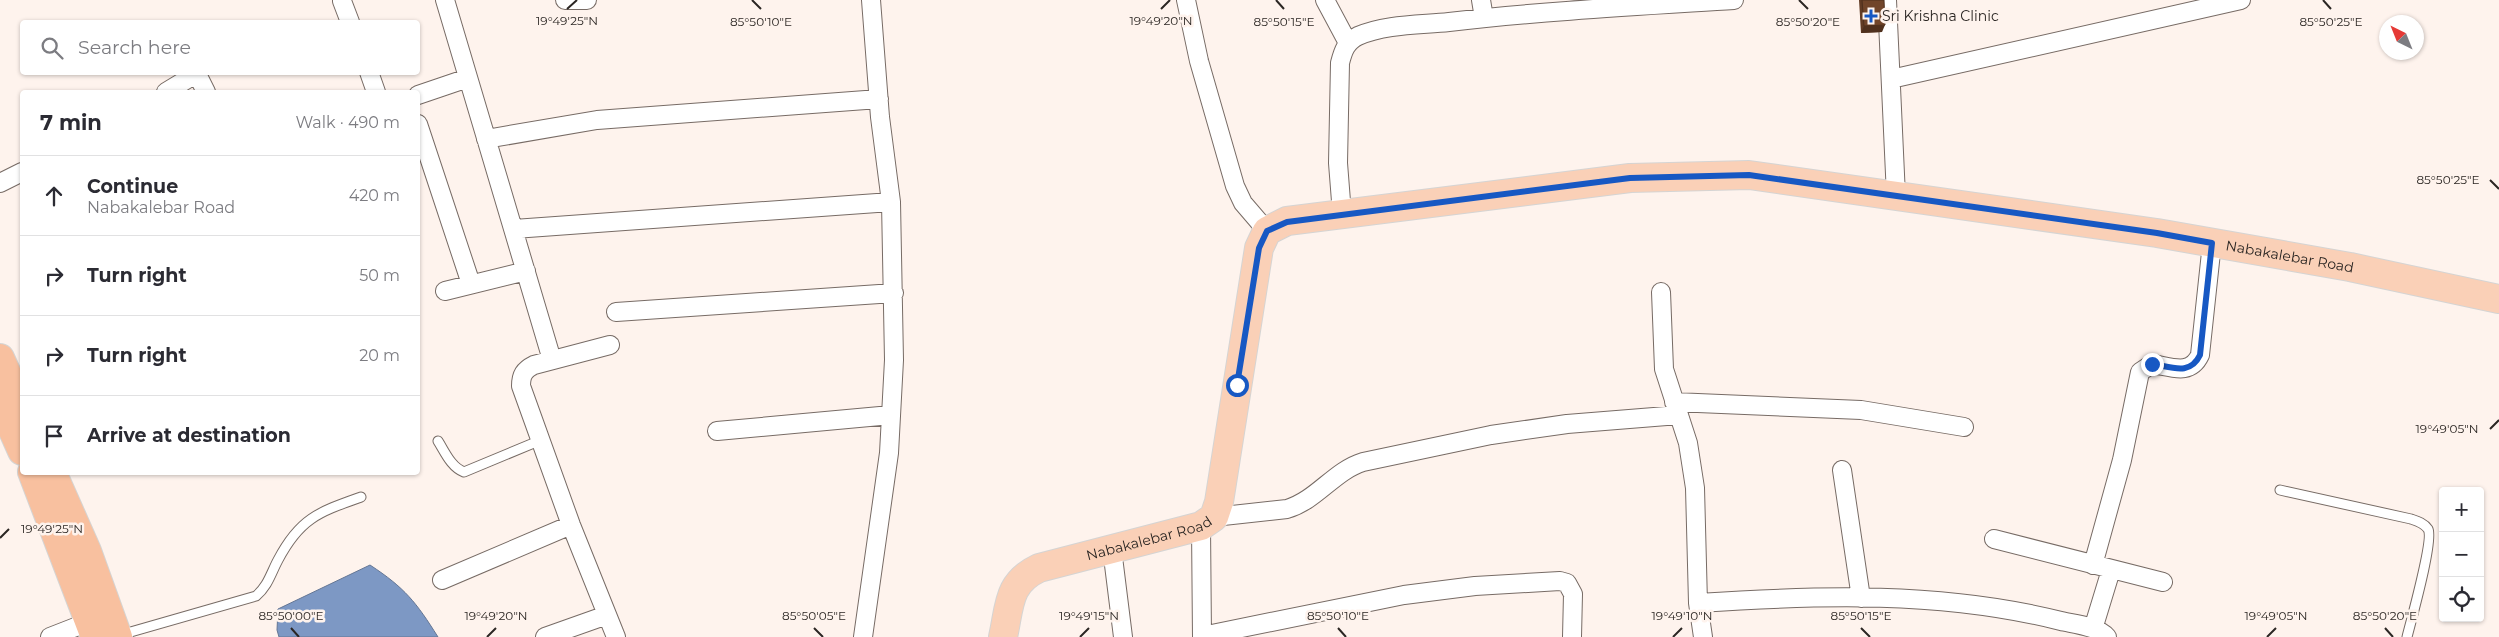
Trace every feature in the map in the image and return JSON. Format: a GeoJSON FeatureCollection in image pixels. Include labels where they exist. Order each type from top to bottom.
{"type":"FeatureCollection","features":[{"type":"Feature","properties":{"kind":"highway"},"geometry":{"type":"LineString","coordinates":[[0,358],[20,403]]}},
{"type":"Feature","properties":{"kind":"highway"},"geometry":{"type":"LineString","coordinates":[[0,402],[20,447]]}},
{"type":"Feature","properties":{"kind":"highway"},"geometry":{"type":"LineString","coordinates":[[33,475],[105,633]]}},
{"type":"Feature","properties":{"kind":"highway"},"geometry":{"type":"LineString","coordinates":[[53,475],[87,551],[105,633]]}},
{"type":"Feature","properties":{"kind":"main road","name":"Nabakalebar Road"},"geometry":{"type":"LineString","coordinates":[[1002,637],[1012,592],[1017,582],[1025,574],[1039,568],[1207,521],[1219,502],[1259,248],[1267,231],[1287,222],[1630,178],[1749,175],[2212,243],[2350,267],[2499,299]]}},
{"type":"Feature","properties":{"kind":"street"},"geometry":{"type":"LineString","coordinates":[[444,0],[552,360]]}},
{"type":"Feature","properties":{"kind":"street"},"geometry":{"type":"LineString","coordinates":[[565,0],[587,0]]}},
{"type":"Feature","properties":{"kind":"street"},"geometry":{"type":"LineString","coordinates":[[863,637],[889,453],[894,293],[891,202],[879,99],[871,0]]}},
{"type":"Feature","properties":{"kind":"street"},"geometry":{"type":"LineString","coordinates":[[1186,0],[1199,62],[1235,186],[1244,203],[1267,231]]}},
{"type":"Feature","properties":{"kind":"street"},"geometry":{"type":"LineString","coordinates":[[1325,0],[1348,43]]}},
{"type":"Feature","properties":{"kind":"street"},"geometry":{"type":"LineString","coordinates":[[1480,0],[1484,18]]}},
{"type":"Feature","properties":{"kind":"street"},"geometry":{"type":"LineString","coordinates":[[1342,214],[1338,163],[1340,63],[1343,51],[1348,43],[1359,36],[1386,29],[1484,18],[1734,0]]}},
{"type":"Feature","properties":{"kind":"street"},"geometry":{"type":"LineString","coordinates":[[1887,0],[1896,196]]}},
{"type":"Feature","properties":{"kind":"street"},"geometry":{"type":"LineString","coordinates":[[1891,79],[2241,0]]}},
{"type":"Feature","properties":{"kind":"street"},"geometry":{"type":"LineString","coordinates":[[342,1],[349,20]]}},
{"type":"Feature","properties":{"kind":"street"},"geometry":{"type":"LineString","coordinates":[[169,90],[195,75]]}},
{"type":"Feature","properties":{"kind":"street"},"geometry":{"type":"LineString","coordinates":[[199,75],[205,90]]}},
{"type":"Feature","properties":{"kind":"street"},"geometry":{"type":"LineString","coordinates":[[370,75],[375,90]]}},
{"type":"Feature","properties":{"kind":"street"},"geometry":{"type":"LineString","coordinates":[[420,94],[468,78]]}},
{"type":"Feature","properties":{"kind":"street"},"geometry":{"type":"LineString","coordinates":[[486,139],[598,120],[879,99]]}},
{"type":"Feature","properties":{"kind":"street"},"geometry":{"type":"LineString","coordinates":[[420,130],[471,284]]}},
{"type":"Feature","properties":{"kind":"street"},"geometry":{"type":"LineString","coordinates":[[0,183],[20,173]]}},
{"type":"Feature","properties":{"kind":"street"},"geometry":{"type":"LineString","coordinates":[[514,229],[891,202]]}},
{"type":"Feature","properties":{"kind":"street"},"geometry":{"type":"LineString","coordinates":[[2093,565],[2122,460],[2140,372],[2152,364],[2188,369],[2195,365],[2200,355],[2212,243]]}},
{"type":"Feature","properties":{"kind":"street"},"geometry":{"type":"LineString","coordinates":[[445,291],[526,271]]}},
{"type":"Feature","properties":{"kind":"street"},"geometry":{"type":"LineString","coordinates":[[1661,292],[1662,351],[1666,376],[1688,443],[1695,488],[1698,604],[1703,637]]}},
{"type":"Feature","properties":{"kind":"street"},"geometry":{"type":"LineString","coordinates":[[616,312],[894,293]]}},
{"type":"Feature","properties":{"kind":"street"},"geometry":{"type":"LineString","coordinates":[[610,345],[552,360],[526,369],[521,377],[521,386],[571,525],[616,637]]}},
{"type":"Feature","properties":{"kind":"street"},"geometry":{"type":"LineString","coordinates":[[1572,637],[1573,594],[1567,583],[1560,581],[1475,586],[1404,595],[1202,637],[1207,521],[1298,506],[1352,466],[1379,458],[1491,435],[1676,408],[1861,410],[1964,427]]}},
{"type":"Feature","properties":{"kind":"street"},"geometry":{"type":"LineString","coordinates":[[717,431],[891,415]]}},
{"type":"Feature","properties":{"kind":"street"},"geometry":{"type":"LineString","coordinates":[[1842,470],[1861,598]]}},
{"type":"Feature","properties":{"kind":"street"},"geometry":{"type":"LineString","coordinates":[[442,580],[571,525]]}},
{"type":"Feature","properties":{"kind":"street"},"geometry":{"type":"LineString","coordinates":[[1994,539],[2163,582]]}},
{"type":"Feature","properties":{"kind":"street"},"geometry":{"type":"LineString","coordinates":[[1112,549],[1123,637]]}},
{"type":"Feature","properties":{"kind":"street"},"geometry":{"type":"LineString","coordinates":[[1698,604],[1770,598],[1916,598],[1980,604],[2035,614],[2100,633],[2111,570]]}},
{"type":"Feature","properties":{"kind":"street"},"geometry":{"type":"LineString","coordinates":[[545,637],[607,615]]}},
{"type":"Feature","properties":{"kind":"street"},"geometry":{"type":"LineString","coordinates":[[50,637],[105,633]]}},
{"type":"Feature","properties":{"kind":"lane"},"geometry":{"type":"LineString","coordinates":[[438,441],[452,463],[464,472],[541,440]]}},
{"type":"Feature","properties":{"kind":"lane"},"geometry":{"type":"LineString","coordinates":[[2280,490],[2411,519],[2421,522],[2428,529],[2429,545],[2407,637]]}},
{"type":"Feature","properties":{"kind":"lane"},"geometry":{"type":"LineString","coordinates":[[105,633],[256,596],[265,588],[289,538],[307,520],[328,509],[361,497]]}},
{"type":"Feature","properties":{"kind":"water"},"geometry":{"type":"Polygon","coordinates":[[[370,565],[409,596],[438,637],[279,637],[277,630],[278,609],[370,565]]]}},
{"type":"Feature","properties":{"kind":"building"},"geometry":{"type":"Polygon","coordinates":[[[1862,0],[1884,0],[1885,25],[1864,26],[1862,0]]]}},
{"type":"Feature","properties":{"kind":"place","name":"Sri Krishna Clinic"},"geometry":{"type":"Point","coordinates":[1871,16]}},
{"type":"Feature","properties":{"kind":"route"},"geometry":{"type":"LineString","coordinates":[[1237,385],[1259,248],[1267,231],[1287,222],[1342,214],[1630,178],[1695,175],[1749,175],[2157,233],[2212,243],[2200,355],[2195,365],[2188,369],[2152,364]]}}]}
